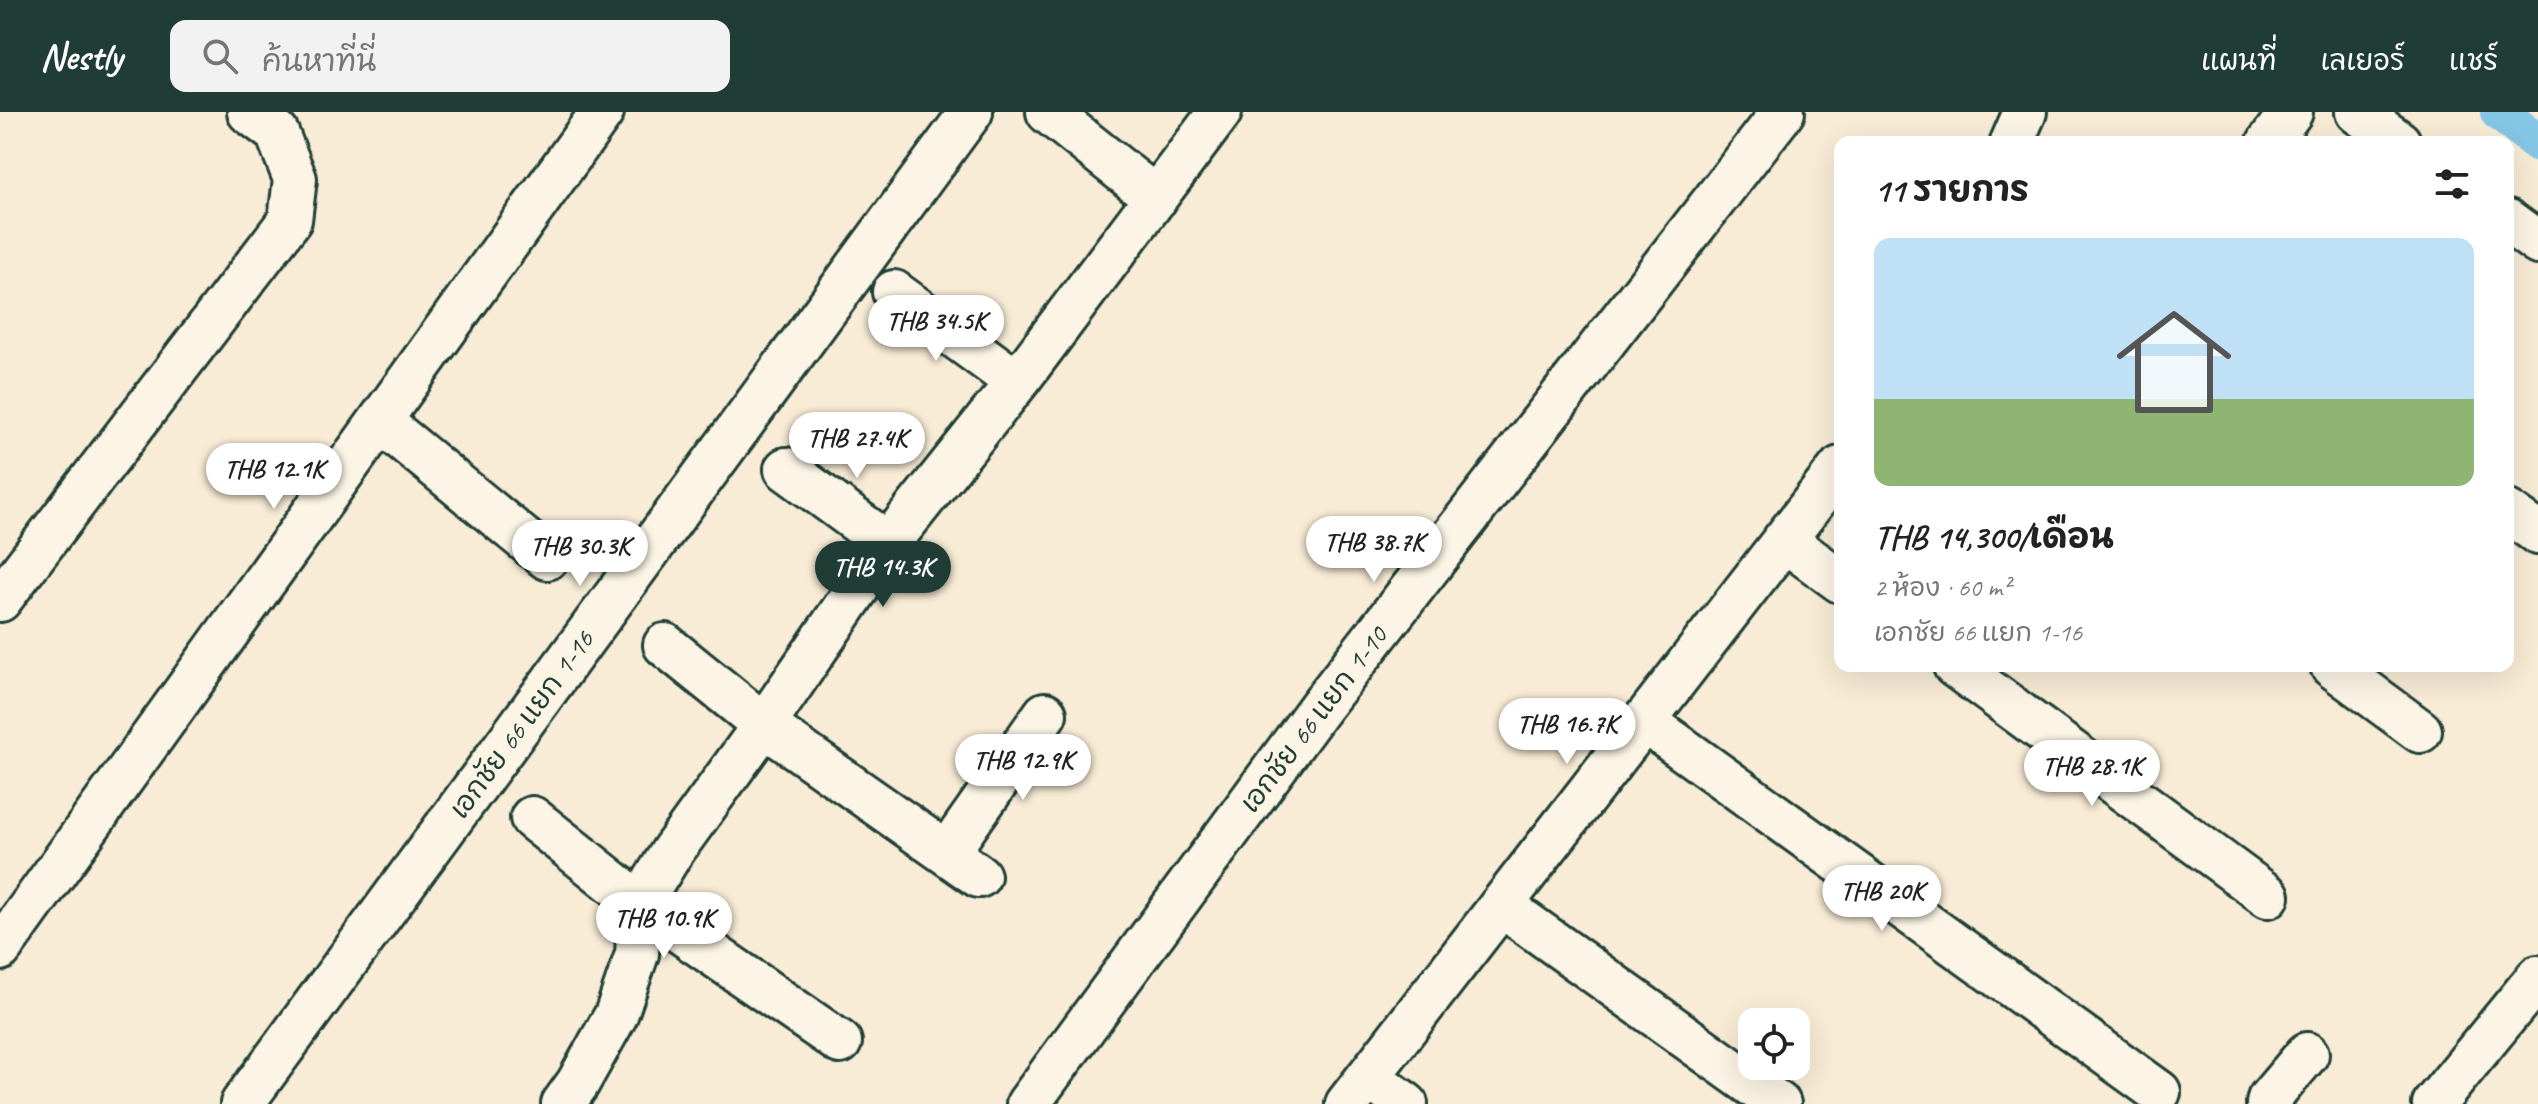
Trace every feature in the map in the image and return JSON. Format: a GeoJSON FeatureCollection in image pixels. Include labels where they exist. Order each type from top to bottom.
{"type":"FeatureCollection","features":[{"type":"Feature","properties":{"kind":"street"},"geometry":{"type":"LineString","coordinates":[[0,600],[290,220],[295,179],[277,133],[249,112]]}},
{"type":"Feature","properties":{"kind":"street"},"geometry":{"type":"LineString","coordinates":[[0,949],[602,112]]}},
{"type":"Feature","properties":{"kind":"street","name":"เอกชัย 66 แยก 1-16"},"geometry":{"type":"LineString","coordinates":[[242,1104],[971,112]]}},
{"type":"Feature","properties":{"kind":"street"},"geometry":{"type":"LineString","coordinates":[[1048,112],[1156,198]]}},
{"type":"Feature","properties":{"kind":"street"},"geometry":{"type":"LineString","coordinates":[[582,1097],[637,954],[640,904],[672,852],[764,725],[888,544],[1017,382],[1220,112]]}},
{"type":"Feature","properties":{"kind":"street","name":"เอกชัย 66 แยก 1-10"},"geometry":{"type":"LineString","coordinates":[[1028,1104],[1320,707],[1783,112]]}},
{"type":"Feature","properties":{"kind":"street"},"geometry":{"type":"LineString","coordinates":[[2015,136],[2025,112]]}},
{"type":"Feature","properties":{"kind":"street"},"geometry":{"type":"LineString","coordinates":[[2273,136],[2291,112]]}},
{"type":"Feature","properties":{"kind":"street"},"geometry":{"type":"LineString","coordinates":[[2357,112],[2391,136]]}},
{"type":"Feature","properties":{"kind":"street"},"geometry":{"type":"LineString","coordinates":[[2514,225],[2538,243]]}},
{"type":"Feature","properties":{"kind":"street"},"geometry":{"type":"LineString","coordinates":[[894,292],[1017,382]]}},
{"type":"Feature","properties":{"kind":"street"},"geometry":{"type":"LineString","coordinates":[[380,421],[547,558]]}},
{"type":"Feature","properties":{"kind":"street"},"geometry":{"type":"LineString","coordinates":[[786,469],[888,544]]}},
{"type":"Feature","properties":{"kind":"street"},"geometry":{"type":"LineString","coordinates":[[1406,1104],[1358,1090],[1834,476]]}},
{"type":"Feature","properties":{"kind":"street"},"geometry":{"type":"LineString","coordinates":[[2514,516],[2538,533]]}},
{"type":"Feature","properties":{"kind":"street"},"geometry":{"type":"LineString","coordinates":[[1784,540],[1834,577]]}},
{"type":"Feature","properties":{"kind":"street"},"geometry":{"type":"LineString","coordinates":[[665,645],[764,725],[963,864],[1045,714]]}},
{"type":"Feature","properties":{"kind":"street"},"geometry":{"type":"LineString","coordinates":[[1963,672],[2268,896]]}},
{"type":"Feature","properties":{"kind":"street"},"geometry":{"type":"LineString","coordinates":[[2340,672],[2420,731]]}},
{"type":"Feature","properties":{"kind":"street"},"geometry":{"type":"LineString","coordinates":[[1644,721],[2159,1092]]}},
{"type":"Feature","properties":{"kind":"street"},"geometry":{"type":"LineString","coordinates":[[532,818],[640,904],[840,1042]]}},
{"type":"Feature","properties":{"kind":"street"},"geometry":{"type":"LineString","coordinates":[[1501,905],[1779,1104]]}},
{"type":"Feature","properties":{"kind":"street"},"geometry":{"type":"LineString","coordinates":[[2434,1104],[2538,977]]}},
{"type":"Feature","properties":{"kind":"street"},"geometry":{"type":"LineString","coordinates":[[2268,1104],[2307,1054]]}},
{"type":"Feature","properties":{"kind":"waterway"},"geometry":{"type":"LineString","coordinates":[[2499,112],[2538,143]]}}]}
